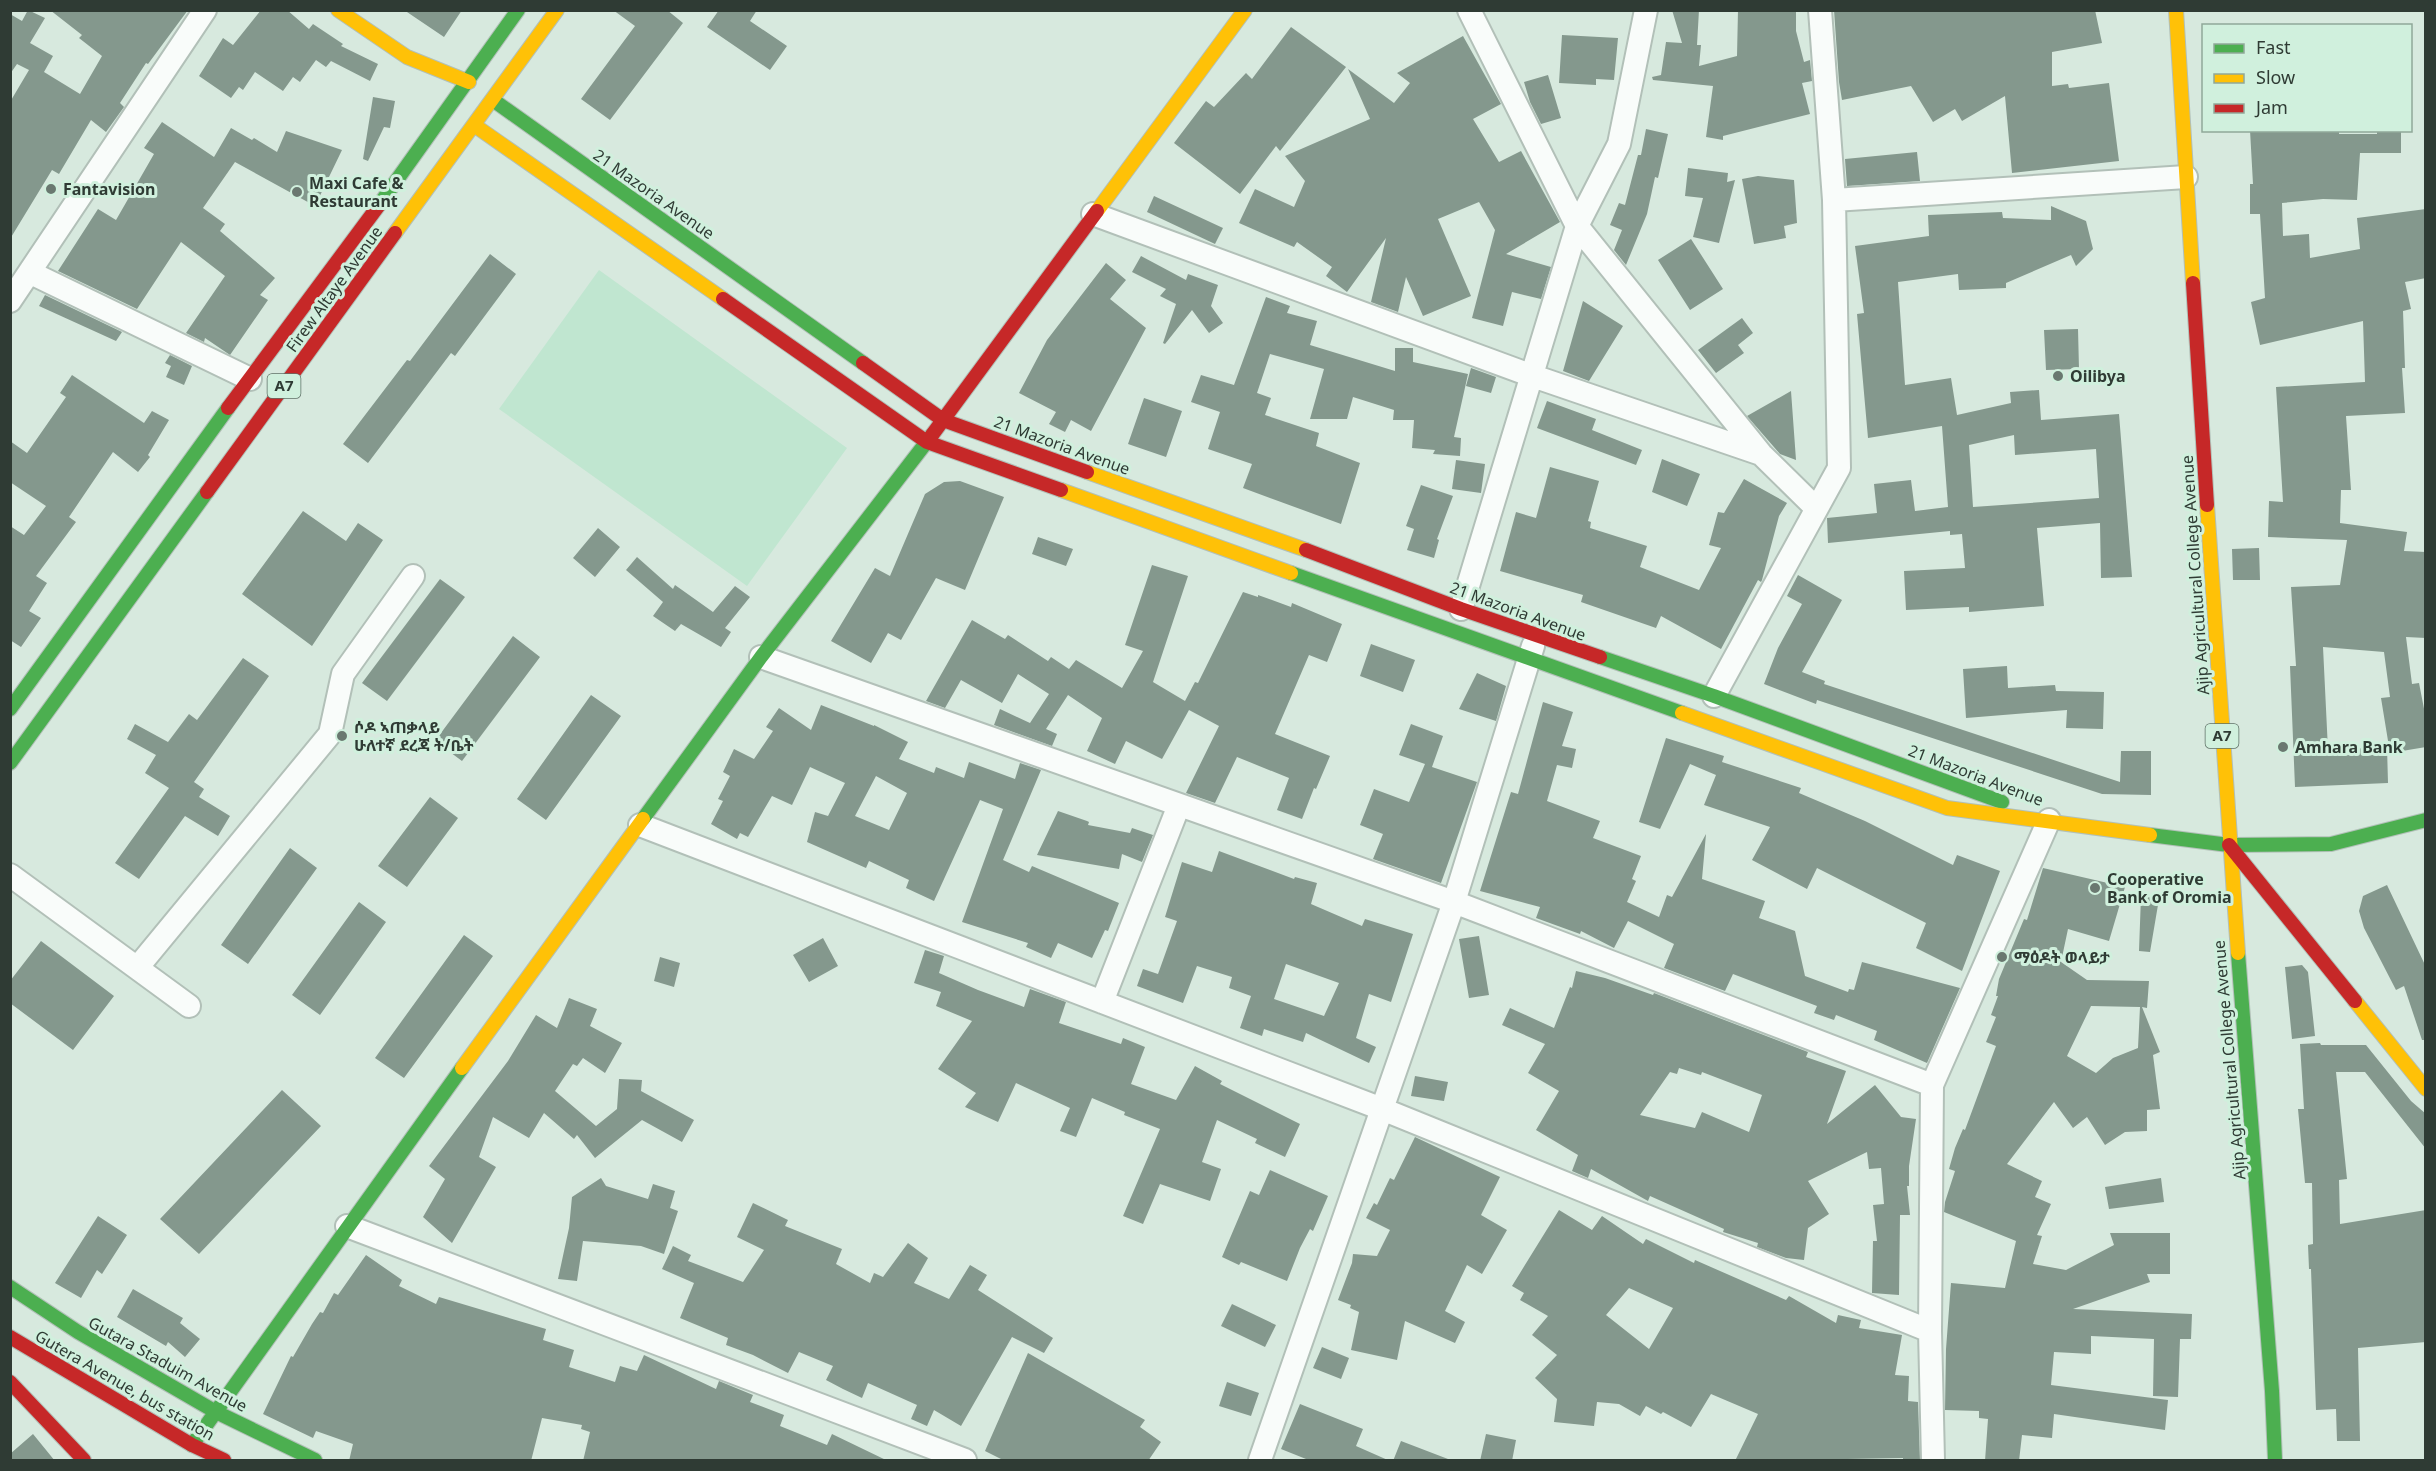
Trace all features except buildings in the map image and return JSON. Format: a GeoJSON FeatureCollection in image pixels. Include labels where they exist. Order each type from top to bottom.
{"type":"FeatureCollection","features":[{"type":"Feature","properties":{"kind":"main road"},"geometry":{"type":"LineString","coordinates":[[338,10],[407,57],[469,82]]}},
{"type":"Feature","properties":{"kind":"main road","name":"Firew Altaye Avenue"},"geometry":{"type":"LineString","coordinates":[[10,709],[117,559],[263,388],[459,111],[469,82],[518,10]]}},
{"type":"Feature","properties":{"kind":"main road","name":"Firew Altaye Avenue"},"geometry":{"type":"LineString","coordinates":[[10,763],[263,388],[459,111],[493,100],[557,10]]}},
{"type":"Feature","properties":{"kind":"main road"},"geometry":{"type":"LineString","coordinates":[[187,1453],[347,1226],[761,657],[927,442],[1245,10]]}},
{"type":"Feature","properties":{"kind":"main road","name":"Ajip Agricultural College Avenue"},"geometry":{"type":"LineString","coordinates":[[2176,10],[2229,845],[2272,1391],[2275,1461]]}},
{"type":"Feature","properties":{"kind":"main road"},"geometry":{"type":"LineString","coordinates":[[407,57],[429,81]]}},
{"type":"Feature","properties":{"kind":"main road","name":"21 Mazoria Avenue"},"geometry":{"type":"LineString","coordinates":[[469,82],[943,420],[1356,568],[1536,636],[1714,696],[2049,820]]}},
{"type":"Feature","properties":{"kind":"main road","name":"21 Mazoria Avenue"},"geometry":{"type":"LineString","coordinates":[[459,111],[927,442],[1947,808],[2049,820]]}},
{"type":"Feature","properties":{"kind":"main road"},"geometry":{"type":"LineString","coordinates":[[2049,820],[2229,845],[2331,844],[2426,820]]}},
{"type":"Feature","properties":{"kind":"main road"},"geometry":{"type":"LineString","coordinates":[[2229,845],[2426,1089]]}},
{"type":"Feature","properties":{"kind":"main road","name":"Gutara Staduim Avenue"},"geometry":{"type":"LineString","coordinates":[[10,1287],[78,1332],[216,1412],[315,1461]]}},
{"type":"Feature","properties":{"kind":"main road","name":"Gutera Avenue, bus station"},"geometry":{"type":"LineString","coordinates":[[10,1337],[187,1453],[224,1461]]}},
{"type":"Feature","properties":{"kind":"main road"},"geometry":{"type":"LineString","coordinates":[[10,1382],[84,1461]]}},
{"type":"Feature","properties":{"kind":"street"},"geometry":{"type":"LineString","coordinates":[[10,301],[31,273],[205,10]]}},
{"type":"Feature","properties":{"kind":"street"},"geometry":{"type":"LineString","coordinates":[[1469,10],[1577,226],[1761,454],[1816,508]]}},
{"type":"Feature","properties":{"kind":"street"},"geometry":{"type":"LineString","coordinates":[[1461,609],[1577,226],[1619,144],[1646,10]]}},
{"type":"Feature","properties":{"kind":"street"},"geometry":{"type":"LineString","coordinates":[[1714,696],[1839,468],[1834,200],[1820,10]]}},
{"type":"Feature","properties":{"kind":"street"},"geometry":{"type":"LineString","coordinates":[[1834,200],[2186,177]]}},
{"type":"Feature","properties":{"kind":"street"},"geometry":{"type":"LineString","coordinates":[[1093,214],[1530,375],[1761,454]]}},
{"type":"Feature","properties":{"kind":"street"},"geometry":{"type":"LineString","coordinates":[[31,273],[263,388]]}},
{"type":"Feature","properties":{"kind":"street"},"geometry":{"type":"LineString","coordinates":[[136,968],[330,734],[343,674],[413,576]]}},
{"type":"Feature","properties":{"kind":"street"},"geometry":{"type":"LineString","coordinates":[[1260,1461],[1454,902],[1536,636]]}},
{"type":"Feature","properties":{"kind":"street"},"geometry":{"type":"LineString","coordinates":[[761,657],[1454,902],[1932,1085]]}},
{"type":"Feature","properties":{"kind":"street"},"geometry":{"type":"LineString","coordinates":[[1102,1002],[1179,805]]}},
{"type":"Feature","properties":{"kind":"street"},"geometry":{"type":"LineString","coordinates":[[1933,1461],[1930,1331],[1932,1085],[2049,820]]}},
{"type":"Feature","properties":{"kind":"street"},"geometry":{"type":"LineString","coordinates":[[640,825],[1382,1108],[1930,1331]]}},
{"type":"Feature","properties":{"kind":"street"},"geometry":{"type":"LineString","coordinates":[[10,875],[189,1006]]}},
{"type":"Feature","properties":{"kind":"street"},"geometry":{"type":"LineString","coordinates":[[347,1226],[965,1461]]}},
{"type":"Feature","properties":{"kind":"green space"},"geometry":{"type":"Polygon","coordinates":[[[599,270],[847,448],[747,586],[499,409],[599,270]]]}},
{"type":"Feature","properties":{"kind":"traffic: fast"},"geometry":{"type":"LineString","coordinates":[[379,205],[518,10]]}},
{"type":"Feature","properties":{"kind":"traffic: fast"},"geometry":{"type":"LineString","coordinates":[[493,100],[863,363]]}},
{"type":"Feature","properties":{"kind":"traffic: fast"},"geometry":{"type":"LineString","coordinates":[[10,709],[228,408]]}},
{"type":"Feature","properties":{"kind":"traffic: fast"},"geometry":{"type":"LineString","coordinates":[[643,819],[761,657],[932,435]]}},
{"type":"Feature","properties":{"kind":"traffic: fast"},"geometry":{"type":"LineString","coordinates":[[10,763],[207,492]]}},
{"type":"Feature","properties":{"kind":"traffic: fast"},"geometry":{"type":"LineString","coordinates":[[1291,573],[1682,713]]}},
{"type":"Feature","properties":{"kind":"traffic: fast"},"geometry":{"type":"LineString","coordinates":[[1600,657],[1714,696],[2002,802]]}},
{"type":"Feature","properties":{"kind":"traffic: fast"},"geometry":{"type":"LineString","coordinates":[[2150,835],[2229,845],[2331,844],[2426,820]]}},
{"type":"Feature","properties":{"kind":"traffic: fast"},"geometry":{"type":"LineString","coordinates":[[2238,953],[2272,1391],[2275,1460]]}},
{"type":"Feature","properties":{"kind":"traffic: fast"},"geometry":{"type":"LineString","coordinates":[[192,1445],[462,1068]]}},
{"type":"Feature","properties":{"kind":"traffic: fast"},"geometry":{"type":"LineString","coordinates":[[10,1287],[78,1332],[216,1412],[315,1460]]}},
{"type":"Feature","properties":{"kind":"traffic: slow"},"geometry":{"type":"LineString","coordinates":[[338,10],[407,57],[469,82]]}},
{"type":"Feature","properties":{"kind":"traffic: slow"},"geometry":{"type":"LineString","coordinates":[[395,233],[557,10]]}},
{"type":"Feature","properties":{"kind":"traffic: slow"},"geometry":{"type":"LineString","coordinates":[[1097,211],[1245,10]]}},
{"type":"Feature","properties":{"kind":"traffic: slow"},"geometry":{"type":"LineString","coordinates":[[2176,10],[2193,283]]}},
{"type":"Feature","properties":{"kind":"traffic: slow"},"geometry":{"type":"LineString","coordinates":[[474,125],[723,299]]}},
{"type":"Feature","properties":{"kind":"traffic: slow"},"geometry":{"type":"LineString","coordinates":[[1087,472],[1306,550]]}},
{"type":"Feature","properties":{"kind":"traffic: slow"},"geometry":{"type":"LineString","coordinates":[[1061,490],[1291,573]]}},
{"type":"Feature","properties":{"kind":"traffic: slow"},"geometry":{"type":"LineString","coordinates":[[2207,505],[2238,953]]}},
{"type":"Feature","properties":{"kind":"traffic: slow"},"geometry":{"type":"LineString","coordinates":[[1682,713],[1947,808],[2150,835]]}},
{"type":"Feature","properties":{"kind":"traffic: slow"},"geometry":{"type":"LineString","coordinates":[[462,1068],[643,819]]}},
{"type":"Feature","properties":{"kind":"traffic: slow"},"geometry":{"type":"LineString","coordinates":[[2355,1001],[2426,1089]]}},
{"type":"Feature","properties":{"kind":"traffic: jam"},"geometry":{"type":"LineString","coordinates":[[228,408],[379,205]]}},
{"type":"Feature","properties":{"kind":"traffic: jam"},"geometry":{"type":"LineString","coordinates":[[932,435],[1097,211]]}},
{"type":"Feature","properties":{"kind":"traffic: jam"},"geometry":{"type":"LineString","coordinates":[[207,492],[395,233]]}},
{"type":"Feature","properties":{"kind":"traffic: jam"},"geometry":{"type":"LineString","coordinates":[[2193,283],[2207,505]]}},
{"type":"Feature","properties":{"kind":"traffic: jam"},"geometry":{"type":"LineString","coordinates":[[723,299],[927,442],[1061,490]]}},
{"type":"Feature","properties":{"kind":"traffic: jam"},"geometry":{"type":"LineString","coordinates":[[863,363],[943,420],[1087,472]]}},
{"type":"Feature","properties":{"kind":"traffic: jam"},"geometry":{"type":"LineString","coordinates":[[1306,550],[1461,609],[1600,657]]}},
{"type":"Feature","properties":{"kind":"traffic: jam"},"geometry":{"type":"LineString","coordinates":[[2229,845],[2355,1001]]}},
{"type":"Feature","properties":{"kind":"traffic: jam"},"geometry":{"type":"LineString","coordinates":[[10,1337],[192,1445],[224,1460]]}},
{"type":"Feature","properties":{"kind":"traffic: jam"},"geometry":{"type":"LineString","coordinates":[[10,1382],[84,1460]]}},
{"type":"Feature","properties":{"kind":"place","name":"Fantavision"},"geometry":{"type":"Point","coordinates":[51,189]}},
{"type":"Feature","properties":{"kind":"place","name":"Maxi Cafe & Restaurant"},"geometry":{"type":"Point","coordinates":[297,192]}},
{"type":"Feature","properties":{"kind":"place","name":"Oilibya"},"geometry":{"type":"Point","coordinates":[2058,376]}},
{"type":"Feature","properties":{"kind":"place","name":"ሶዶ ኣጠቃላይ ሁለተኛ ደረጃ ት/ቤት"},"geometry":{"type":"Point","coordinates":[342,736]}},
{"type":"Feature","properties":{"kind":"place","name":"Amhara Bank"},"geometry":{"type":"Point","coordinates":[2283,747]}},
{"type":"Feature","properties":{"kind":"place","name":"Cooperative Bank of Oromia"},"geometry":{"type":"Point","coordinates":[2095,888]}},
{"type":"Feature","properties":{"kind":"place","name":"ማዕዶት ወላይታ"},"geometry":{"type":"Point","coordinates":[2002,957]}}]}
